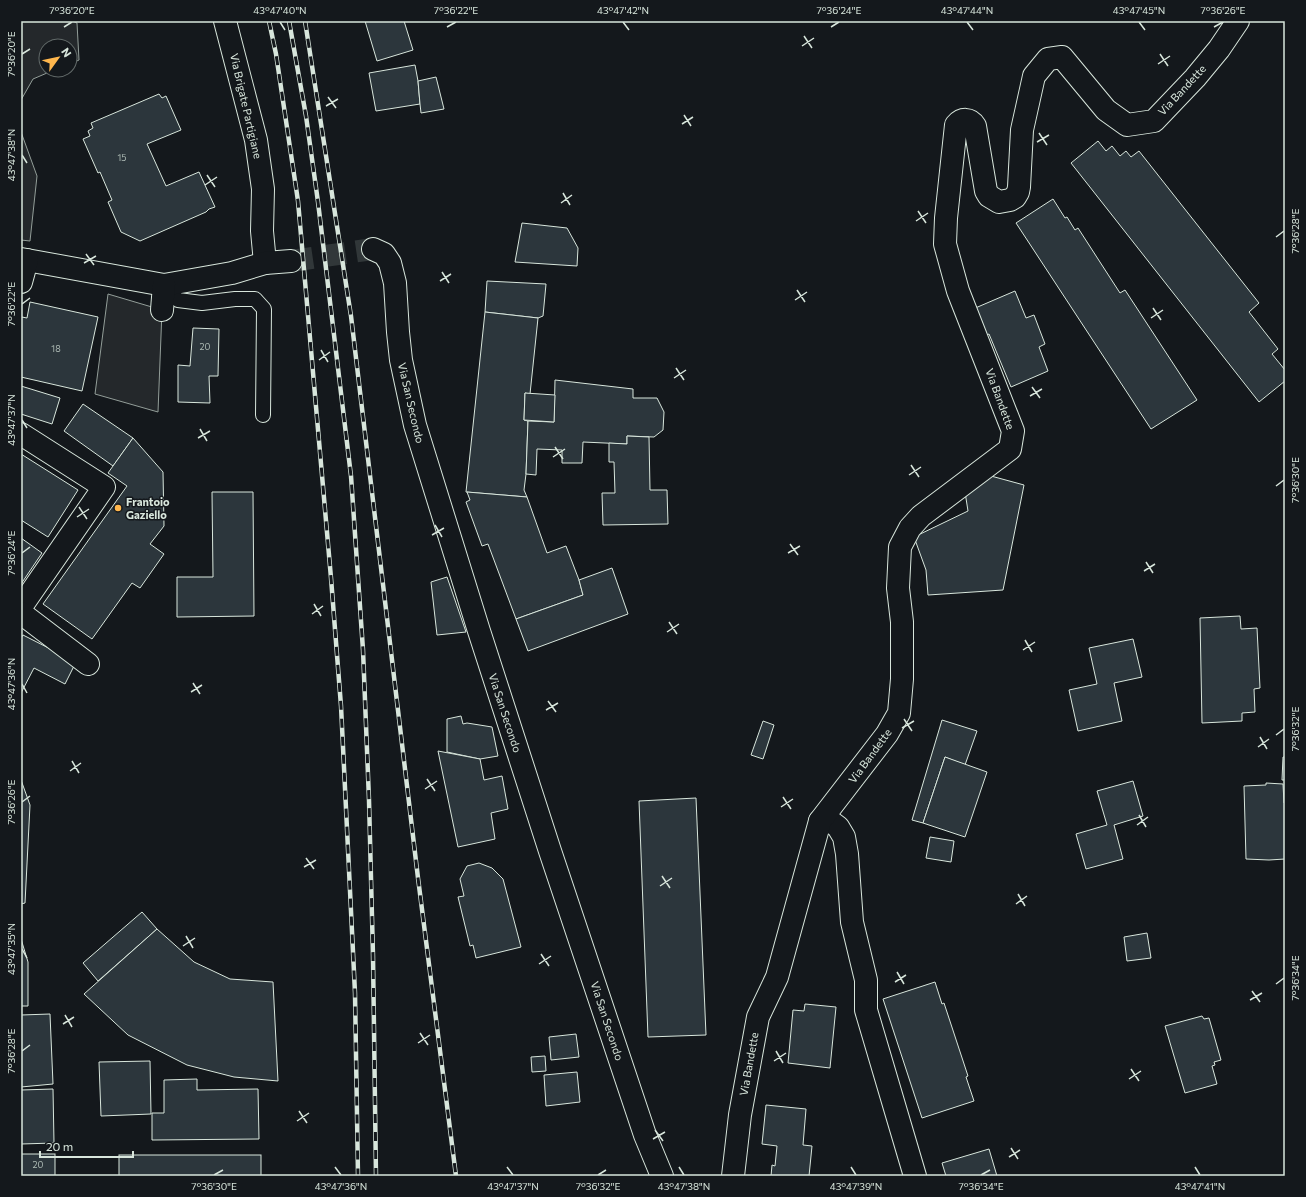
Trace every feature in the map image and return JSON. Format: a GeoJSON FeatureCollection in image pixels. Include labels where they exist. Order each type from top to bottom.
{"type":"FeatureCollection","features":[{"type":"Feature","properties":{"kind":"street","name":"Via Brigate Partigiane"},"geometry":{"type":"LineString","coordinates":[[225,21],[256,140],[263,189],[262,231],[265,263]]}},
{"type":"Feature","properties":{"kind":"street","name":"Via Bandette"},"geometry":{"type":"LineString","coordinates":[[734,1176],[740,1115],[758,1017],[777,977],[820,821],[888,734],[898,713],[902,679],[902,622],[898,588],[900,547],[910,528],[921,516],[1010,449],[1013,431],[958,292],[945,244],[946,218],[956,125],[961,120],[968,119],[973,123],[975,126],[986,191],[999,202],[1010,200],[1015,197],[1019,187],[1022,130],[1034,76],[1048,59],[1062,57],[1106,110],[1128,125],[1154,121],[1195,78],[1214,55],[1238,21]]}},
{"type":"Feature","properties":{"kind":"street","name":"Via San Secondo"},"geometry":{"type":"LineString","coordinates":[[373,249],[384,254],[390,263],[392,270],[395,283],[401,360],[414,425],[555,866],[645,1135],[662,1176]]}},
{"type":"Feature","properties":{"kind":"street"},"geometry":{"type":"LineString","coordinates":[[21,282],[24,260],[164,285],[232,273],[265,263],[291,261]]}},
{"type":"Feature","properties":{"kind":"street"},"geometry":{"type":"LineString","coordinates":[[162,310],[164,285]]}},
{"type":"Feature","properties":{"kind":"street"},"geometry":{"type":"LineString","coordinates":[[21,434],[104,487],[21,607]]}},
{"type":"Feature","properties":{"kind":"street"},"geometry":{"type":"LineString","coordinates":[[21,613],[88,664]]}},
{"type":"Feature","properties":{"kind":"street"},"geometry":{"type":"LineString","coordinates":[[820,821],[830,821],[838,826],[844,837],[847,854],[852,922],[866,980],[866,1010],[915,1176]]}},
{"type":"Feature","properties":{"kind":"lane"},"geometry":{"type":"LineString","coordinates":[[164,285],[178,300],[202,303],[235,298],[255,299],[264,309],[263,415]]}},
{"type":"Feature","properties":{"kind":"shaded area"},"geometry":{"type":"Polygon","coordinates":[[[21,21],[72,21],[77,23],[78,38],[38,38],[38,77],[33,79],[21,100],[21,21]]]}},
{"type":"Feature","properties":{"kind":"shaded area"},"geometry":{"type":"Polygon","coordinates":[[[21,132],[37,176],[30,241],[21,240],[21,132]]]}},
{"type":"Feature","properties":{"kind":"shaded area"},"geometry":{"type":"Polygon","coordinates":[[[108,294],[162,310],[158,412],[95,394],[108,294]]]}},
{"type":"Feature","properties":{"kind":"building"},"geometry":{"type":"Polygon","coordinates":[[[365,21],[404,21],[413,50],[377,61],[365,21]]]}},
{"type":"Feature","properties":{"kind":"building"},"geometry":{"type":"Polygon","coordinates":[[[415,65],[420,104],[376,111],[369,73],[415,65]]]}},
{"type":"Feature","properties":{"kind":"building"},"geometry":{"type":"Polygon","coordinates":[[[436,77],[444,109],[421,113],[418,81],[436,77]]]}},
{"type":"Feature","properties":{"kind":"building"},"geometry":{"type":"Polygon","coordinates":[[[159,94],[162,98],[166,96],[181,130],[147,144],[166,186],[199,172],[215,207],[140,241],[121,232],[108,202],[112,200],[83,139],[90,136],[88,131],[93,128],[91,123],[159,94]]]}},
{"type":"Feature","properties":{"kind":"building"},"geometry":{"type":"Polygon","coordinates":[[[1098,141],[1106,151],[1112,146],[1120,156],[1126,151],[1131,157],[1139,151],[1259,303],[1249,312],[1278,349],[1272,354],[1285,370],[1285,381],[1259,402],[1071,163],[1098,141]]]}},
{"type":"Feature","properties":{"kind":"building"},"geometry":{"type":"Polygon","coordinates":[[[1053,199],[1065,218],[1067,217],[1075,230],[1078,228],[1120,293],[1125,290],[1197,400],[1151,429],[1016,223],[1053,199]]]}},
{"type":"Feature","properties":{"kind":"building"},"geometry":{"type":"Polygon","coordinates":[[[522,223],[567,228],[578,248],[577,266],[515,262],[522,223]]]}},
{"type":"Feature","properties":{"kind":"building"},"geometry":{"type":"Polygon","coordinates":[[[487,281],[546,284],[543,316],[538,318],[485,312],[487,281]]]}},
{"type":"Feature","properties":{"kind":"building"},"geometry":{"type":"Polygon","coordinates":[[[1015,291],[1026,318],[1034,315],[1045,344],[1039,347],[1048,371],[1011,387],[989,334],[984,336],[973,309],[1015,291]]]}},
{"type":"Feature","properties":{"kind":"building"},"geometry":{"type":"Polygon","coordinates":[[[30,302],[98,317],[82,391],[21,377],[21,320],[22,317],[27,318],[30,302]]]}},
{"type":"Feature","properties":{"kind":"building"},"geometry":{"type":"Polygon","coordinates":[[[485,312],[538,318],[530,394],[525,393],[524,420],[528,421],[524,490],[527,497],[466,492],[485,312]]]}},
{"type":"Feature","properties":{"kind":"building"},"geometry":{"type":"Polygon","coordinates":[[[193,328],[219,329],[218,376],[209,376],[210,403],[178,402],[178,365],[190,366],[193,328]]]}},
{"type":"Feature","properties":{"kind":"building"},"geometry":{"type":"Polygon","coordinates":[[[555,380],[633,389],[633,398],[657,398],[664,412],[663,430],[654,437],[627,436],[627,444],[583,442],[582,463],[562,463],[562,450],[537,449],[536,475],[526,474],[528,421],[554,422],[555,380]]]}},
{"type":"Feature","properties":{"kind":"building"},"geometry":{"type":"Polygon","coordinates":[[[21,386],[60,398],[52,424],[21,414],[21,386]]]}},
{"type":"Feature","properties":{"kind":"building"},"geometry":{"type":"Polygon","coordinates":[[[525,393],[555,395],[554,422],[524,420],[525,393]]]}},
{"type":"Feature","properties":{"kind":"building"},"geometry":{"type":"Polygon","coordinates":[[[83,404],[133,438],[113,466],[64,431],[83,404]]]}},
{"type":"Feature","properties":{"kind":"building"},"geometry":{"type":"Polygon","coordinates":[[[627,436],[649,437],[650,490],[667,490],[668,524],[603,525],[602,493],[615,493],[614,462],[609,462],[609,443],[627,444],[627,436]]]}},
{"type":"Feature","properties":{"kind":"building"},"geometry":{"type":"Polygon","coordinates":[[[133,438],[163,472],[164,526],[150,544],[164,554],[140,588],[132,583],[92,639],[43,604],[127,486],[108,473],[133,438]]]}},
{"type":"Feature","properties":{"kind":"building"},"geometry":{"type":"Polygon","coordinates":[[[21,454],[78,490],[48,537],[21,520],[21,454]]]}},
{"type":"Feature","properties":{"kind":"building"},"geometry":{"type":"Polygon","coordinates":[[[991,476],[1024,485],[1003,590],[928,595],[926,570],[914,537],[968,511],[965,492],[991,476]]]}},
{"type":"Feature","properties":{"kind":"building"},"geometry":{"type":"Polygon","coordinates":[[[212,492],[253,492],[254,616],[177,617],[177,577],[213,577],[212,492]]]}},
{"type":"Feature","properties":{"kind":"building"},"geometry":{"type":"Polygon","coordinates":[[[467,492],[527,497],[547,553],[566,546],[583,595],[516,619],[488,544],[482,546],[466,502],[470,500],[467,492]]]}},
{"type":"Feature","properties":{"kind":"building"},"geometry":{"type":"Polygon","coordinates":[[[21,538],[42,553],[21,584],[21,538]]]}},
{"type":"Feature","properties":{"kind":"building"},"geometry":{"type":"Polygon","coordinates":[[[612,568],[628,614],[528,651],[516,619],[583,595],[579,580],[612,568]]]}},
{"type":"Feature","properties":{"kind":"building"},"geometry":{"type":"Polygon","coordinates":[[[447,577],[466,632],[437,635],[431,582],[447,577]]]}},
{"type":"Feature","properties":{"kind":"building"},"geometry":{"type":"Polygon","coordinates":[[[1240,616],[1241,629],[1257,628],[1260,688],[1254,689],[1255,712],[1242,713],[1242,721],[1202,723],[1200,618],[1240,616]]]}},
{"type":"Feature","properties":{"kind":"building"},"geometry":{"type":"Polygon","coordinates":[[[23,635],[76,662],[65,684],[34,668],[21,693],[21,638],[23,635]]]}},
{"type":"Feature","properties":{"kind":"building"},"geometry":{"type":"Polygon","coordinates":[[[1133,639],[1142,677],[1114,683],[1122,721],[1078,731],[1069,690],[1097,684],[1089,648],[1133,639]]]}},
{"type":"Feature","properties":{"kind":"building"},"geometry":{"type":"Polygon","coordinates":[[[461,716],[463,724],[467,723],[492,727],[498,756],[480,759],[447,752],[447,719],[461,716]]]}},
{"type":"Feature","properties":{"kind":"building"},"geometry":{"type":"Polygon","coordinates":[[[942,720],[977,731],[965,765],[945,757],[923,823],[912,820],[942,720]]]}},
{"type":"Feature","properties":{"kind":"building"},"geometry":{"type":"Polygon","coordinates":[[[763,721],[774,725],[763,759],[751,755],[763,721]]]}},
{"type":"Feature","properties":{"kind":"building"},"geometry":{"type":"Polygon","coordinates":[[[438,751],[480,759],[484,780],[502,776],[508,809],[491,813],[495,839],[458,847],[438,751]]]}},
{"type":"Feature","properties":{"kind":"building"},"geometry":{"type":"Polygon","coordinates":[[[945,757],[987,772],[965,837],[923,823],[945,757]]]}},
{"type":"Feature","properties":{"kind":"building"},"geometry":{"type":"Polygon","coordinates":[[[1283,757],[1285,757],[1285,780],[1282,780],[1283,757]]]}},
{"type":"Feature","properties":{"kind":"building"},"geometry":{"type":"Polygon","coordinates":[[[21,780],[30,805],[25,903],[21,904],[21,780]]]}},
{"type":"Feature","properties":{"kind":"building"},"geometry":{"type":"Polygon","coordinates":[[[1133,781],[1143,816],[1114,825],[1123,859],[1086,869],[1076,834],[1107,825],[1097,791],[1133,781]]]}},
{"type":"Feature","properties":{"kind":"building"},"geometry":{"type":"Polygon","coordinates":[[[1266,783],[1283,784],[1285,803],[1285,859],[1246,859],[1244,786],[1266,785],[1266,783]]]}},
{"type":"Feature","properties":{"kind":"building"},"geometry":{"type":"Polygon","coordinates":[[[696,798],[706,1035],[648,1037],[639,801],[696,798]]]}},
{"type":"Feature","properties":{"kind":"building"},"geometry":{"type":"Polygon","coordinates":[[[930,837],[954,841],[951,862],[926,858],[930,837]]]}},
{"type":"Feature","properties":{"kind":"building"},"geometry":{"type":"Polygon","coordinates":[[[479,863],[492,868],[503,879],[521,947],[476,958],[473,945],[470,946],[458,897],[464,896],[460,879],[467,866],[479,863]]]}},
{"type":"Feature","properties":{"kind":"building"},"geometry":{"type":"Polygon","coordinates":[[[142,912],[157,929],[98,981],[83,963],[142,912]]]}},
{"type":"Feature","properties":{"kind":"building"},"geometry":{"type":"Polygon","coordinates":[[[157,929],[194,962],[230,979],[273,982],[278,1081],[234,1077],[187,1065],[128,1035],[84,994],[157,929]]]}},
{"type":"Feature","properties":{"kind":"building"},"geometry":{"type":"Polygon","coordinates":[[[1147,933],[1151,958],[1127,961],[1124,937],[1147,933]]]}},
{"type":"Feature","properties":{"kind":"building"},"geometry":{"type":"Polygon","coordinates":[[[21,939],[28,962],[28,1006],[21,1006],[21,939]]]}},
{"type":"Feature","properties":{"kind":"building"},"geometry":{"type":"Polygon","coordinates":[[[935,982],[942,1004],[944,1003],[968,1076],[966,1077],[974,1101],[922,1118],[883,999],[935,982]]]}},
{"type":"Feature","properties":{"kind":"building"},"geometry":{"type":"Polygon","coordinates":[[[805,1004],[836,1007],[830,1068],[788,1063],[793,1010],[804,1011],[805,1004]]]}},
{"type":"Feature","properties":{"kind":"building"},"geometry":{"type":"Polygon","coordinates":[[[50,1014],[53,1084],[21,1087],[21,1015],[50,1014]]]}},
{"type":"Feature","properties":{"kind":"building"},"geometry":{"type":"Polygon","coordinates":[[[1202,1016],[1204,1019],[1209,1018],[1221,1060],[1214,1062],[1215,1065],[1212,1066],[1217,1084],[1185,1093],[1165,1026],[1202,1016]]]}},
{"type":"Feature","properties":{"kind":"building"},"geometry":{"type":"Polygon","coordinates":[[[576,1034],[579,1057],[551,1060],[549,1037],[576,1034]]]}},
{"type":"Feature","properties":{"kind":"building"},"geometry":{"type":"Polygon","coordinates":[[[545,1056],[546,1071],[532,1072],[531,1057],[545,1056]]]}},
{"type":"Feature","properties":{"kind":"building"},"geometry":{"type":"Polygon","coordinates":[[[150,1061],[151,1114],[101,1116],[99,1062],[150,1061]]]}},
{"type":"Feature","properties":{"kind":"building"},"geometry":{"type":"Polygon","coordinates":[[[577,1072],[580,1102],[546,1106],[544,1075],[577,1072]]]}},
{"type":"Feature","properties":{"kind":"building"},"geometry":{"type":"Polygon","coordinates":[[[197,1079],[197,1090],[258,1089],[259,1139],[152,1140],[152,1113],[164,1113],[164,1080],[197,1079]]]}},
{"type":"Feature","properties":{"kind":"building"},"geometry":{"type":"Polygon","coordinates":[[[53,1089],[54,1143],[21,1144],[21,1090],[53,1089]]]}},
{"type":"Feature","properties":{"kind":"building"},"geometry":{"type":"Polygon","coordinates":[[[766,1105],[806,1109],[803,1145],[812,1146],[809,1176],[771,1176],[772,1165],[775,1166],[777,1146],[762,1144],[766,1105]]]}},
{"type":"Feature","properties":{"kind":"building"},"geometry":{"type":"Polygon","coordinates":[[[989,1149],[997,1176],[946,1176],[942,1163],[989,1149]]]}},
{"type":"Feature","properties":{"kind":"building"},"geometry":{"type":"Polygon","coordinates":[[[21,1154],[55,1154],[55,1176],[21,1176],[21,1154]]]}},
{"type":"Feature","properties":{"kind":"building"},"geometry":{"type":"Polygon","coordinates":[[[119,1155],[261,1155],[261,1176],[119,1176],[119,1155]]]}},
{"type":"Feature","properties":{"kind":"tunnel"},"geometry":{"type":"LineString","coordinates":[[291,261],[373,249]]}},
{"type":"Feature","properties":{"kind":"railway"},"geometry":{"type":"LineString","coordinates":[[269,21],[276,54],[298,201],[341,706],[355,993],[358,1176]]}},
{"type":"Feature","properties":{"kind":"railway"},"geometry":{"type":"LineString","coordinates":[[289,21],[306,116],[318,202],[351,476],[363,650],[369,800],[376,1176]]}},
{"type":"Feature","properties":{"kind":"railway"},"geometry":{"type":"LineString","coordinates":[[305,21],[351,316],[418,878],[456,1176]]}},
{"type":"Feature","properties":{"kind":"place","name":"Frantoio Gaziello"},"geometry":{"type":"Point","coordinates":[118,508]}}]}
